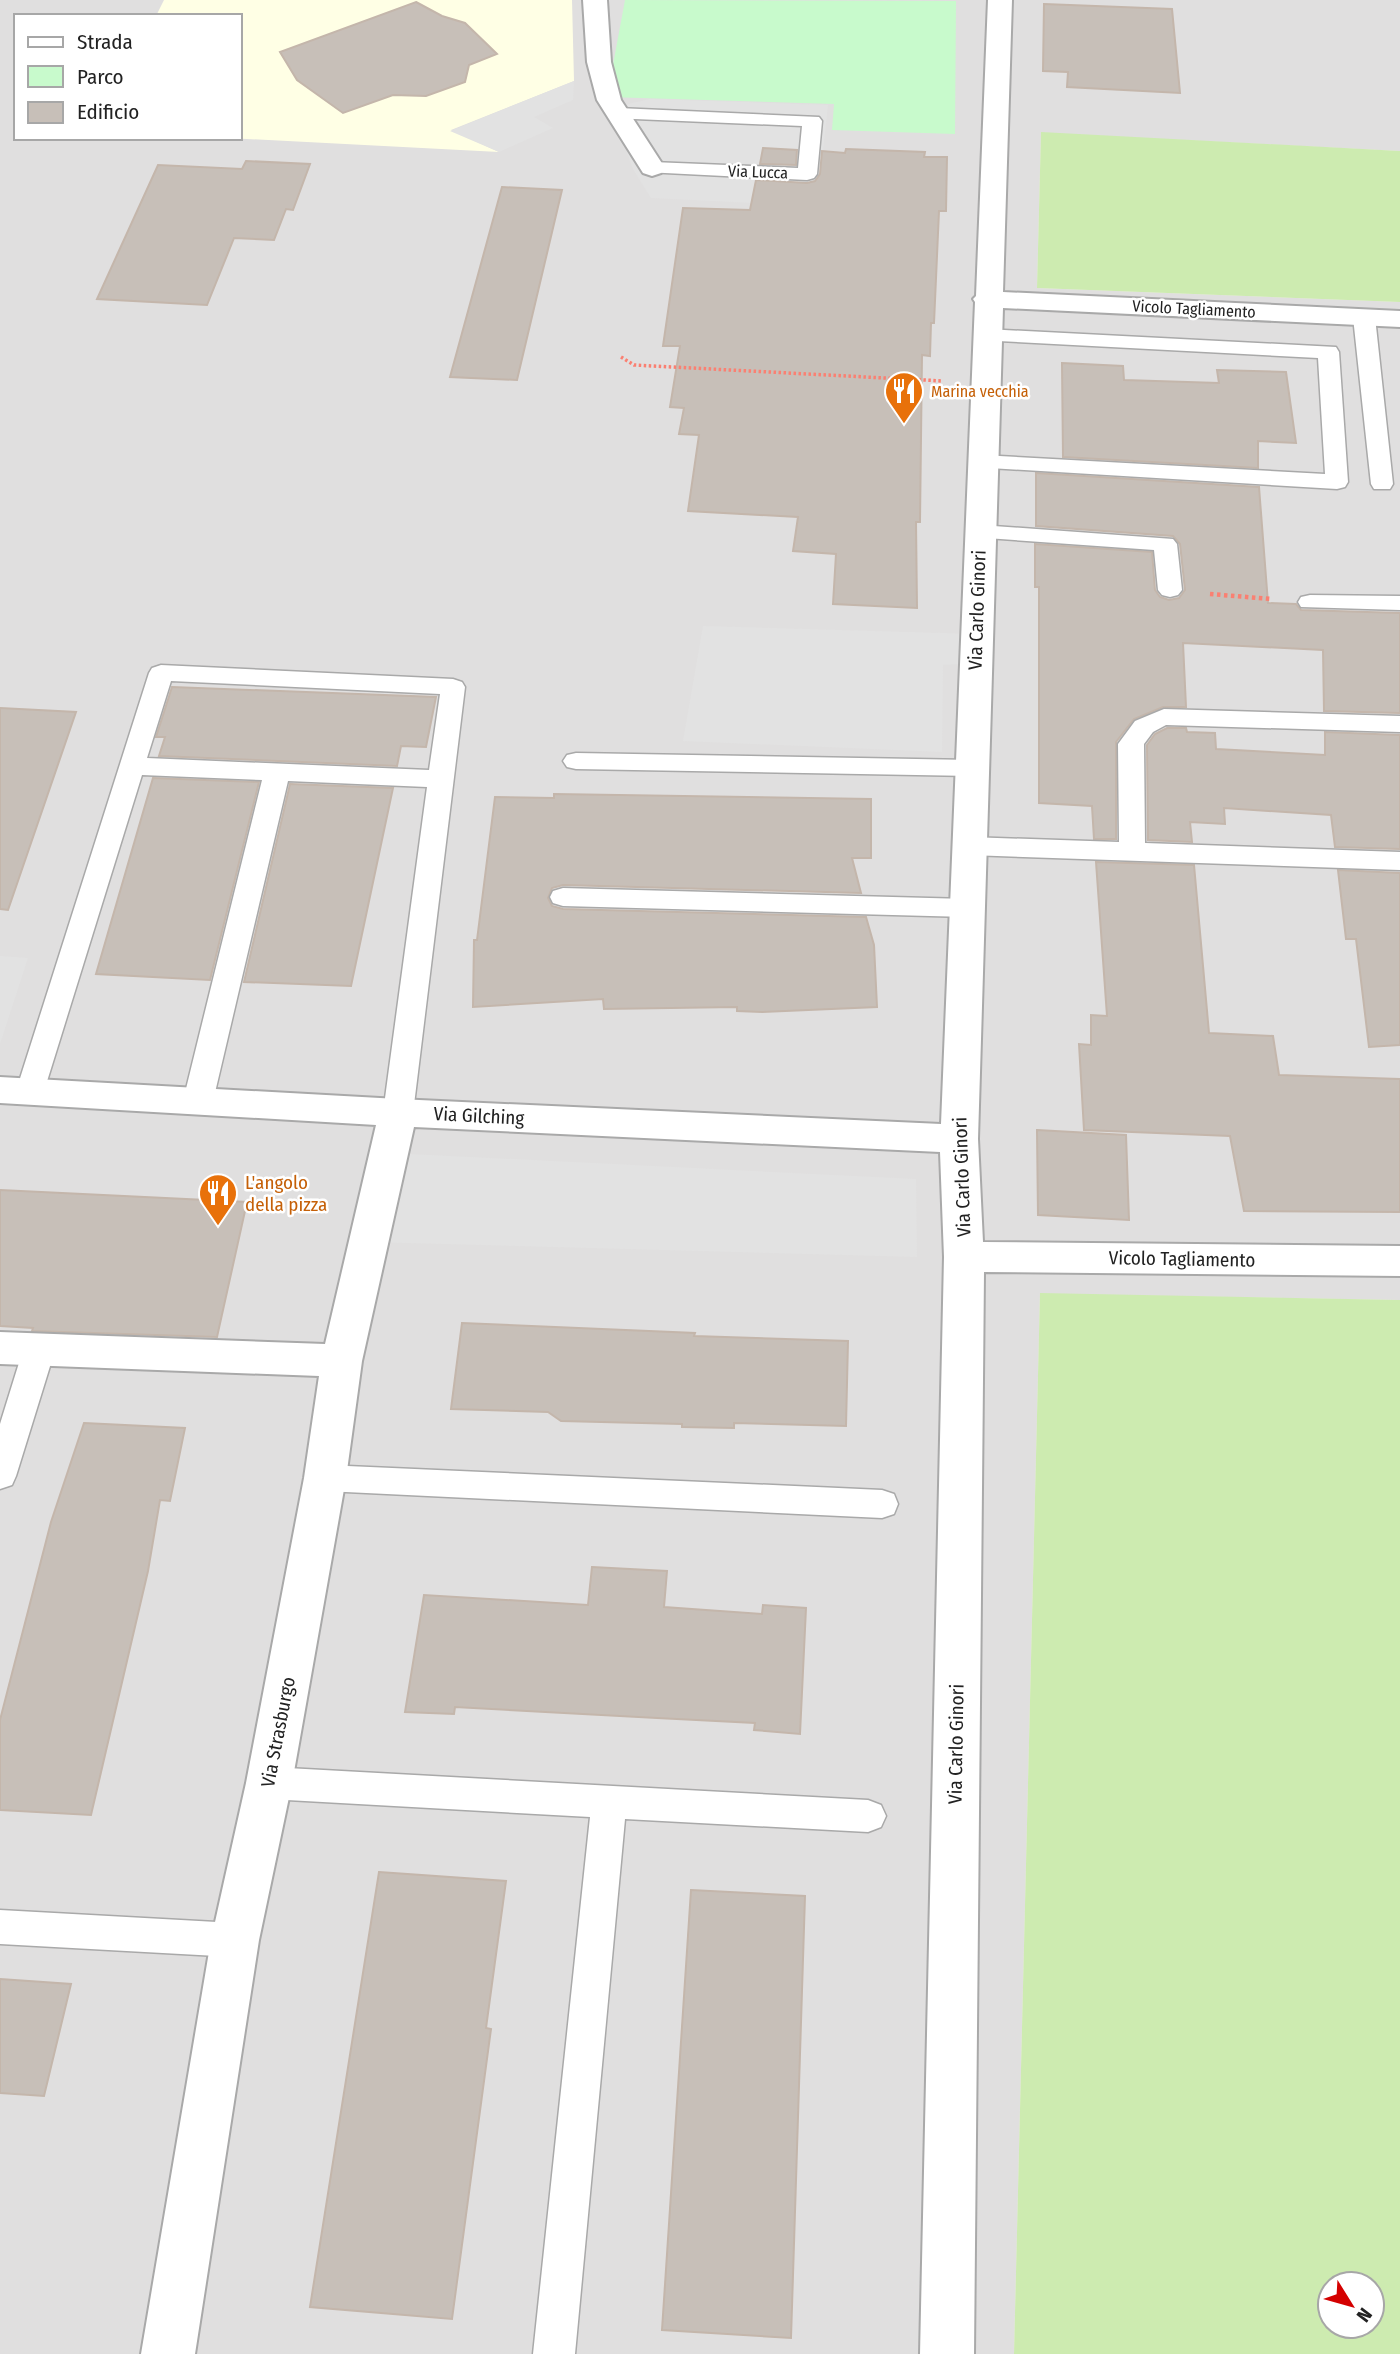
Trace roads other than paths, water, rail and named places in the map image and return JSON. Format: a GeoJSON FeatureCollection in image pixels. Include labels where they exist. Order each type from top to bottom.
{"type":"FeatureCollection","features":[{"type":"Feature","properties":{"kind":"street","name":"Via Lucca"},"geometry":{"type":"LineString","coordinates":[[595,0],[599,62],[609,100],[652,168]]}},
{"type":"Feature","properties":{"kind":"street","name":"Via Carlo Ginori"},"geometry":{"type":"LineString","coordinates":[[947,2354],[964,1257],[959,1139],[981,462],[1000,0]]}},
{"type":"Feature","properties":{"kind":"street","name":"Vicolo Tagliamento"},"geometry":{"type":"LineString","coordinates":[[987,317],[1400,318]]}},
{"type":"Feature","properties":{"kind":"street","name":"Via Gilching"},"geometry":{"type":"LineString","coordinates":[[15,1090],[398,1112],[959,1139]]}},
{"type":"Feature","properties":{"kind":"street","name":"Via Strasburgo"},"geometry":{"type":"LineString","coordinates":[[168,2354],[235,1940],[269,1783],[325,1478],[342,1361],[398,1112]]}},
{"type":"Feature","properties":{"kind":"street","name":"Vicolo Tagliamento"},"geometry":{"type":"LineString","coordinates":[[964,1257],[1400,1261]]}},
{"type":"Feature","properties":{"kind":"street"},"geometry":{"type":"LineString","coordinates":[[19,1349],[342,1361]]}},
{"type":"Feature","properties":{"kind":"lane","name":"Via Lucca"},"geometry":{"type":"LineString","coordinates":[[618,114],[812,121],[807,174],[652,168]]}},
{"type":"Feature","properties":{"kind":"lane"},"geometry":{"type":"LineString","coordinates":[[981,462],[1337,482],[1328,352],[987,317]]}},
{"type":"Feature","properties":{"kind":"lane"},"geometry":{"type":"LineString","coordinates":[[1364,317],[1382,484]]}},
{"type":"Feature","properties":{"kind":"lane"},"geometry":{"type":"LineString","coordinates":[[979,532],[1165,544],[1170,590]]}},
{"type":"Feature","properties":{"kind":"lane"},"geometry":{"type":"LineString","coordinates":[[1310,602],[1400,603]]}},
{"type":"Feature","properties":{"kind":"lane"},"geometry":{"type":"LineString","coordinates":[[15,1090],[132,766],[161,673],[453,687],[398,1112]]}},
{"type":"Feature","properties":{"kind":"lane"},"geometry":{"type":"LineString","coordinates":[[1132,852],[1131,744],[1137,730],[1147,723],[1164,717],[1400,724]]}},
{"type":"Feature","properties":{"kind":"lane"},"geometry":{"type":"LineString","coordinates":[[576,761],[971,768]]}},
{"type":"Feature","properties":{"kind":"lane"},"geometry":{"type":"LineString","coordinates":[[132,766],[441,779]]}},
{"type":"Feature","properties":{"kind":"lane"},"geometry":{"type":"LineString","coordinates":[[198,1101],[277,772]]}},
{"type":"Feature","properties":{"kind":"lane"},"geometry":{"type":"LineString","coordinates":[[969,846],[1400,861]]}},
{"type":"Feature","properties":{"kind":"lane"},"geometry":{"type":"LineString","coordinates":[[563,897],[967,908]]}},
{"type":"Feature","properties":{"kind":"lane"},"geometry":{"type":"LineString","coordinates":[[0,1476],[19,1349]]}},
{"type":"Feature","properties":{"kind":"lane"},"geometry":{"type":"LineString","coordinates":[[325,1478],[881,1504]]}},
{"type":"Feature","properties":{"kind":"lane"},"geometry":{"type":"LineString","coordinates":[[269,1783],[868,1816]]}},
{"type":"Feature","properties":{"kind":"lane"},"geometry":{"type":"LineString","coordinates":[[554,2354],[609,1802]]}},
{"type":"Feature","properties":{"kind":"lane"},"geometry":{"type":"LineString","coordinates":[[0,1927],[235,1940]]}},
{"type":"Feature","properties":{"kind":"place","name":"Marina vecchia"},"geometry":{"type":"Point","coordinates":[904,425]}},
{"type":"Feature","properties":{"kind":"place","name":"L'angolo della pizza"},"geometry":{"type":"Point","coordinates":[218,1227]}}]}
